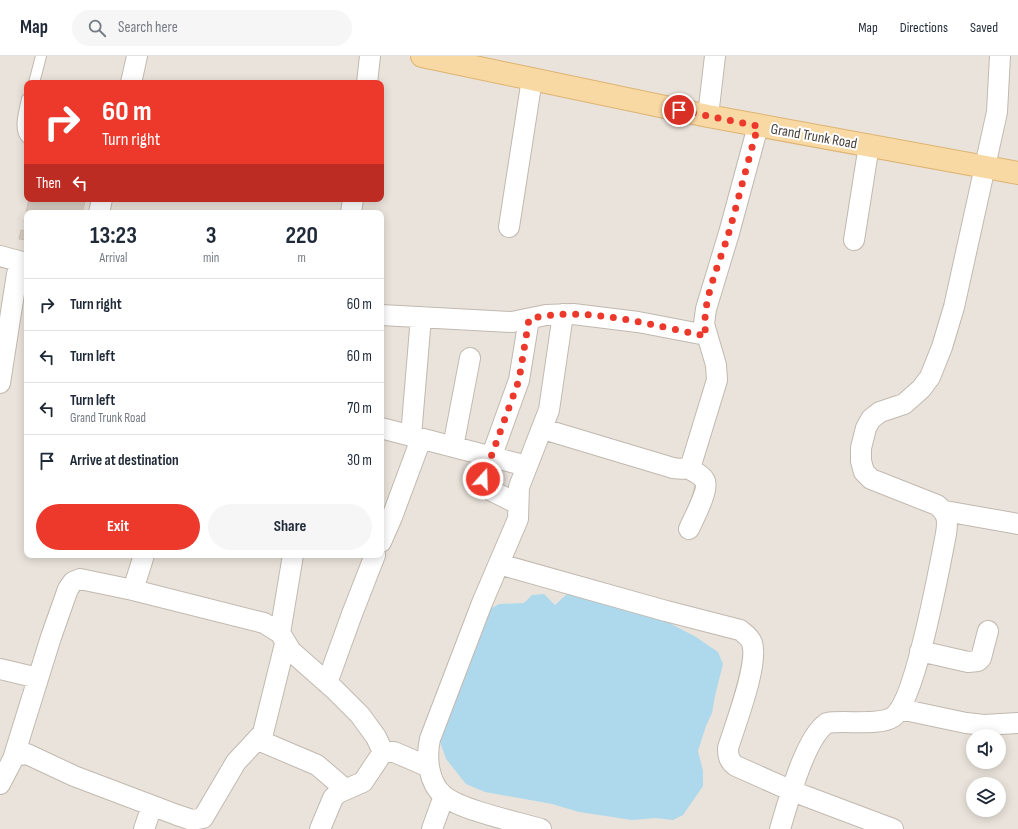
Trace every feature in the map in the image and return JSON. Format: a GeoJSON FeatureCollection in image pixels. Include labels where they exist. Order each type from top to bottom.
{"type":"FeatureCollection","features":[{"type":"Feature","properties":{"kind":"main road","name":"Grand Trunk Road"},"geometry":{"type":"LineString","coordinates":[[422,56],[758,126],[1018,173]]}},
{"type":"Feature","properties":{"kind":"street"},"geometry":{"type":"LineString","coordinates":[[132,80],[137,56]]}},
{"type":"Feature","properties":{"kind":"street"},"geometry":{"type":"LineString","coordinates":[[367,80],[370,56]]}},
{"type":"Feature","properties":{"kind":"street"},"geometry":{"type":"LineString","coordinates":[[708,116],[715,56]]}},
{"type":"Feature","properties":{"kind":"street"},"geometry":{"type":"LineString","coordinates":[[1000,56],[997,112],[954,307],[942,347],[930,377],[913,398],[904,404],[880,412],[871,419],[866,428],[861,448],[861,461],[864,472],[871,479],[937,505],[945,511],[1018,524]]}},
{"type":"Feature","properties":{"kind":"street"},"geometry":{"type":"LineString","coordinates":[[509,227],[532,79]]}},
{"type":"Feature","properties":{"kind":"street"},"geometry":{"type":"LineString","coordinates":[[687,468],[694,459],[717,380],[716,364],[706,336],[704,324],[706,309],[729,233],[758,126]]}},
{"type":"Feature","properties":{"kind":"street"},"geometry":{"type":"LineString","coordinates":[[854,240],[869,145]]}},
{"type":"Feature","properties":{"kind":"street"},"geometry":{"type":"LineString","coordinates":[[0,256],[24,262]]}},
{"type":"Feature","properties":{"kind":"street"},"geometry":{"type":"LineString","coordinates":[[0,384],[17,274],[20,266],[24,264]]}},
{"type":"Feature","properties":{"kind":"street"},"geometry":{"type":"LineString","coordinates":[[384,315],[512,322],[546,315],[564,314],[638,322],[706,336]]}},
{"type":"Feature","properties":{"kind":"street"},"geometry":{"type":"LineString","coordinates":[[541,829],[466,807],[444,796],[435,785],[429,767],[428,750],[430,739],[482,603],[518,519],[519,487],[543,429],[553,392],[564,314]]}},
{"type":"Feature","properties":{"kind":"street"},"geometry":{"type":"LineString","coordinates":[[384,535],[392,517],[416,437],[421,317]]}},
{"type":"Feature","properties":{"kind":"street"},"geometry":{"type":"LineString","coordinates":[[518,504],[484,486],[483,479],[519,380],[529,319]]}},
{"type":"Feature","properties":{"kind":"street"},"geometry":{"type":"LineString","coordinates":[[453,447],[470,358]]}},
{"type":"Feature","properties":{"kind":"street"},"geometry":{"type":"LineString","coordinates":[[384,429],[527,466]]}},
{"type":"Feature","properties":{"kind":"street"},"geometry":{"type":"LineString","coordinates":[[543,429],[672,468],[687,468],[702,477],[706,485],[689,529]]}},
{"type":"Feature","properties":{"kind":"street"},"geometry":{"type":"LineString","coordinates":[[780,829],[802,763],[820,727],[827,722],[836,721],[887,720],[894,717],[900,709],[920,651],[946,534],[948,519],[945,511]]}},
{"type":"Feature","properties":{"kind":"street"},"geometry":{"type":"LineString","coordinates":[[134,590],[143,558]]}},
{"type":"Feature","properties":{"kind":"street"},"geometry":{"type":"LineString","coordinates":[[13,760],[22,754],[34,756],[74,776],[152,806],[192,820],[203,818],[236,762],[246,750],[258,740],[266,725],[283,639],[293,558]]}},
{"type":"Feature","properties":{"kind":"street"},"geometry":{"type":"LineString","coordinates":[[327,683],[374,558]]}},
{"type":"Feature","properties":{"kind":"street"},"geometry":{"type":"LineString","coordinates":[[499,564],[666,612],[740,630],[747,635],[752,642],[754,653],[751,673],[728,748],[730,762],[792,791],[894,829]]}},
{"type":"Feature","properties":{"kind":"street"},"geometry":{"type":"LineString","coordinates":[[0,784],[13,760],[50,637],[68,589],[73,582],[80,579],[134,590],[264,623],[283,639],[290,651],[327,683],[368,724],[383,752]]}},
{"type":"Feature","properties":{"kind":"street"},"geometry":{"type":"LineString","coordinates":[[920,651],[968,662],[978,661],[981,658],[988,631]]}},
{"type":"Feature","properties":{"kind":"street"},"geometry":{"type":"LineString","coordinates":[[0,669],[38,678]]}},
{"type":"Feature","properties":{"kind":"street"},"geometry":{"type":"LineString","coordinates":[[900,709],[966,723],[984,725],[1018,724]]}},
{"type":"Feature","properties":{"kind":"street"},"geometry":{"type":"LineString","coordinates":[[258,740],[317,765],[345,789]]}},
{"type":"Feature","properties":{"kind":"street"},"geometry":{"type":"LineString","coordinates":[[383,752],[394,752],[429,767]]}},
{"type":"Feature","properties":{"kind":"street"},"geometry":{"type":"LineString","coordinates":[[320,829],[333,798],[345,789],[363,782],[383,752]]}},
{"type":"Feature","properties":{"kind":"street"},"geometry":{"type":"LineString","coordinates":[[432,829],[444,796]]}},
{"type":"Feature","properties":{"kind":"street"},"geometry":{"type":"LineString","coordinates":[[144,829],[152,806]]}},
{"type":"Feature","properties":{"kind":"lane"},"geometry":{"type":"LineString","coordinates":[[35,80],[41,56]]}},
{"type":"Feature","properties":{"kind":"lane"},"geometry":{"type":"LineString","coordinates":[[24,124],[24,134]]}},
{"type":"Feature","properties":{"kind":"shaded area"},"geometry":{"type":"Polygon","coordinates":[[[0,56],[1018,56],[1018,829],[0,829],[0,56]]]}},
{"type":"Feature","properties":{"kind":"water"},"geometry":{"type":"Polygon","coordinates":[[[568,593],[662,619],[696,637],[718,652],[723,664],[712,713],[698,751],[703,771],[703,786],[683,815],[673,820],[656,818],[632,820],[579,812],[552,804],[485,792],[466,784],[446,759],[438,736],[486,611],[499,604],[524,603],[532,595],[544,594],[555,605],[568,593]]]}},
{"type":"Feature","properties":{"kind":"building"},"geometry":{"type":"Polygon","coordinates":[[[28,202],[85,202],[83,210],[27,210],[28,202]]]}},
{"type":"Feature","properties":{"kind":"building"},"geometry":{"type":"Polygon","coordinates":[[[21,230],[24,230],[24,240],[19,239],[21,230]]]}},
{"type":"Feature","properties":{"kind":"route"},"geometry":{"type":"LineString","coordinates":[[483,479],[514,398],[519,380],[529,319],[546,315],[573,314],[638,322],[706,336],[704,324],[706,309],[729,233],[758,126],[679,110]]}}]}
